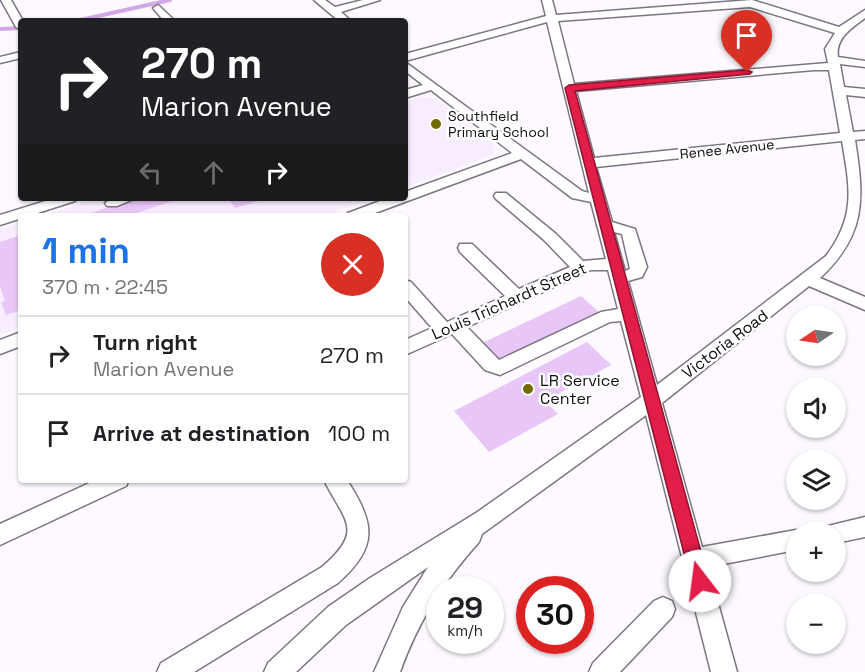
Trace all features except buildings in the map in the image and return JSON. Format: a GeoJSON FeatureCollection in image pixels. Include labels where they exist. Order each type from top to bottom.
{"type":"FeatureCollection","features":[{"type":"Feature","properties":{"kind":"street"},"geometry":{"type":"LineString","coordinates":[[6,0],[18,22]]}},
{"type":"Feature","properties":{"kind":"street"},"geometry":{"type":"LineString","coordinates":[[319,0],[342,18]]}},
{"type":"Feature","properties":{"kind":"street"},"geometry":{"type":"LineString","coordinates":[[332,11],[375,0]]}},
{"type":"Feature","properties":{"kind":"street"},"geometry":{"type":"LineString","coordinates":[[408,57],[534,20],[549,9],[748,2],[841,32]]}},
{"type":"Feature","properties":{"kind":"street"},"geometry":{"type":"LineString","coordinates":[[158,8],[167,18]]}},
{"type":"Feature","properties":{"kind":"street"},"geometry":{"type":"LineString","coordinates":[[549,9],[627,314],[724,672]]}},
{"type":"Feature","properties":{"kind":"street"},"geometry":{"type":"LineString","coordinates":[[832,63],[832,44],[841,32],[865,14]]}},
{"type":"Feature","properties":{"kind":"street"},"geometry":{"type":"LineString","coordinates":[[0,60],[18,56]]}},
{"type":"Feature","properties":{"kind":"street"},"geometry":{"type":"LineString","coordinates":[[569,88],[832,63],[865,64]]}},
{"type":"Feature","properties":{"kind":"street","name":"Victoria Road"},"geometry":{"type":"LineString","coordinates":[[277,672],[337,616],[378,586],[484,520],[652,400],[810,280],[832,260],[847,239],[855,221],[861,186],[847,137],[832,63]]}},
{"type":"Feature","properties":{"kind":"street"},"geometry":{"type":"LineString","coordinates":[[408,67],[580,197],[598,199]]}},
{"type":"Feature","properties":{"kind":"street"},"geometry":{"type":"LineString","coordinates":[[408,93],[432,86]]}},
{"type":"Feature","properties":{"kind":"street"},"geometry":{"type":"LineString","coordinates":[[837,90],[865,93]]}},
{"type":"Feature","properties":{"kind":"street","name":"Renee Avenue"},"geometry":{"type":"LineString","coordinates":[[590,163],[865,135]]}},
{"type":"Feature","properties":{"kind":"street"},"geometry":{"type":"LineString","coordinates":[[408,196],[521,154]]}},
{"type":"Feature","properties":{"kind":"street"},"geometry":{"type":"LineString","coordinates":[[501,196],[550,237],[579,268]]}},
{"type":"Feature","properties":{"kind":"street"},"geometry":{"type":"LineString","coordinates":[[22,213],[60,201]]}},
{"type":"Feature","properties":{"kind":"street"},"geometry":{"type":"LineString","coordinates":[[112,203],[119,201]]}},
{"type":"Feature","properties":{"kind":"street"},"geometry":{"type":"LineString","coordinates":[[361,213],[393,201]]}},
{"type":"Feature","properties":{"kind":"street"},"geometry":{"type":"LineString","coordinates":[[0,220],[18,214]]}},
{"type":"Feature","properties":{"kind":"street"},"geometry":{"type":"LineString","coordinates":[[605,226],[622,228],[629,232],[639,267],[636,273],[617,271]]}},
{"type":"Feature","properties":{"kind":"street"},"geometry":{"type":"LineString","coordinates":[[466,248],[517,297]]}},
{"type":"Feature","properties":{"kind":"street","name":"Louis Trichardt Street"},"geometry":{"type":"LineString","coordinates":[[408,347],[579,268],[592,264],[617,271]]}},
{"type":"Feature","properties":{"kind":"street"},"geometry":{"type":"LineString","coordinates":[[810,280],[865,304]]}},
{"type":"Feature","properties":{"kind":"street"},"geometry":{"type":"LineString","coordinates":[[408,289],[492,365],[500,368],[607,316],[627,314]]}},
{"type":"Feature","properties":{"kind":"street"},"geometry":{"type":"LineString","coordinates":[[0,347],[18,340]]}},
{"type":"Feature","properties":{"kind":"street"},"geometry":{"type":"LineString","coordinates":[[0,535],[112,483]]}},
{"type":"Feature","properties":{"kind":"street"},"geometry":{"type":"LineString","coordinates":[[170,672],[330,575],[352,555],[359,544],[360,530],[355,514],[337,483]]}},
{"type":"Feature","properties":{"kind":"street","name":"Victoria Road"},"geometry":{"type":"LineString","coordinates":[[387,672],[402,630],[432,577],[484,520]]}},
{"type":"Feature","properties":{"kind":"street"},"geometry":{"type":"LineString","coordinates":[[846,530],[865,527]]}},
{"type":"Feature","properties":{"kind":"street"},"geometry":{"type":"LineString","coordinates":[[694,559],[786,542]]}},
{"type":"Feature","properties":{"kind":"street"},"geometry":{"type":"LineString","coordinates":[[602,672],[663,609]]}},
{"type":"Feature","properties":{"kind":"shaded area","name":"Southfield Primary School"},"geometry":{"type":"Polygon","coordinates":[[[420,97],[434,98],[495,145],[493,155],[408,186],[408,101],[420,97]]]}},
{"type":"Feature","properties":{"kind":"shaded area"},"geometry":{"type":"Polygon","coordinates":[[[88,201],[366,201],[333,213],[50,213],[88,201]]]}},
{"type":"Feature","properties":{"kind":"shaded area"},"geometry":{"type":"Polygon","coordinates":[[[18,223],[18,328],[0,335],[0,229],[18,223]]]}},
{"type":"Feature","properties":{"kind":"waterway"},"geometry":{"type":"LineString","coordinates":[[89,18],[170,0]]}},
{"type":"Feature","properties":{"kind":"waterway"},"geometry":{"type":"LineString","coordinates":[[0,29],[18,28]]}},
{"type":"Feature","properties":{"kind":"place","name":"Southfield Primary School"},"geometry":{"type":"Point","coordinates":[436,124]}},
{"type":"Feature","properties":{"kind":"place","name":"LR Service Center"},"geometry":{"type":"Point","coordinates":[528,389]}},
{"type":"Feature","properties":{"kind":"route"},"geometry":{"type":"LineString","coordinates":[[700,581],[647,376],[627,314],[569,88],[747,72]]}}]}
